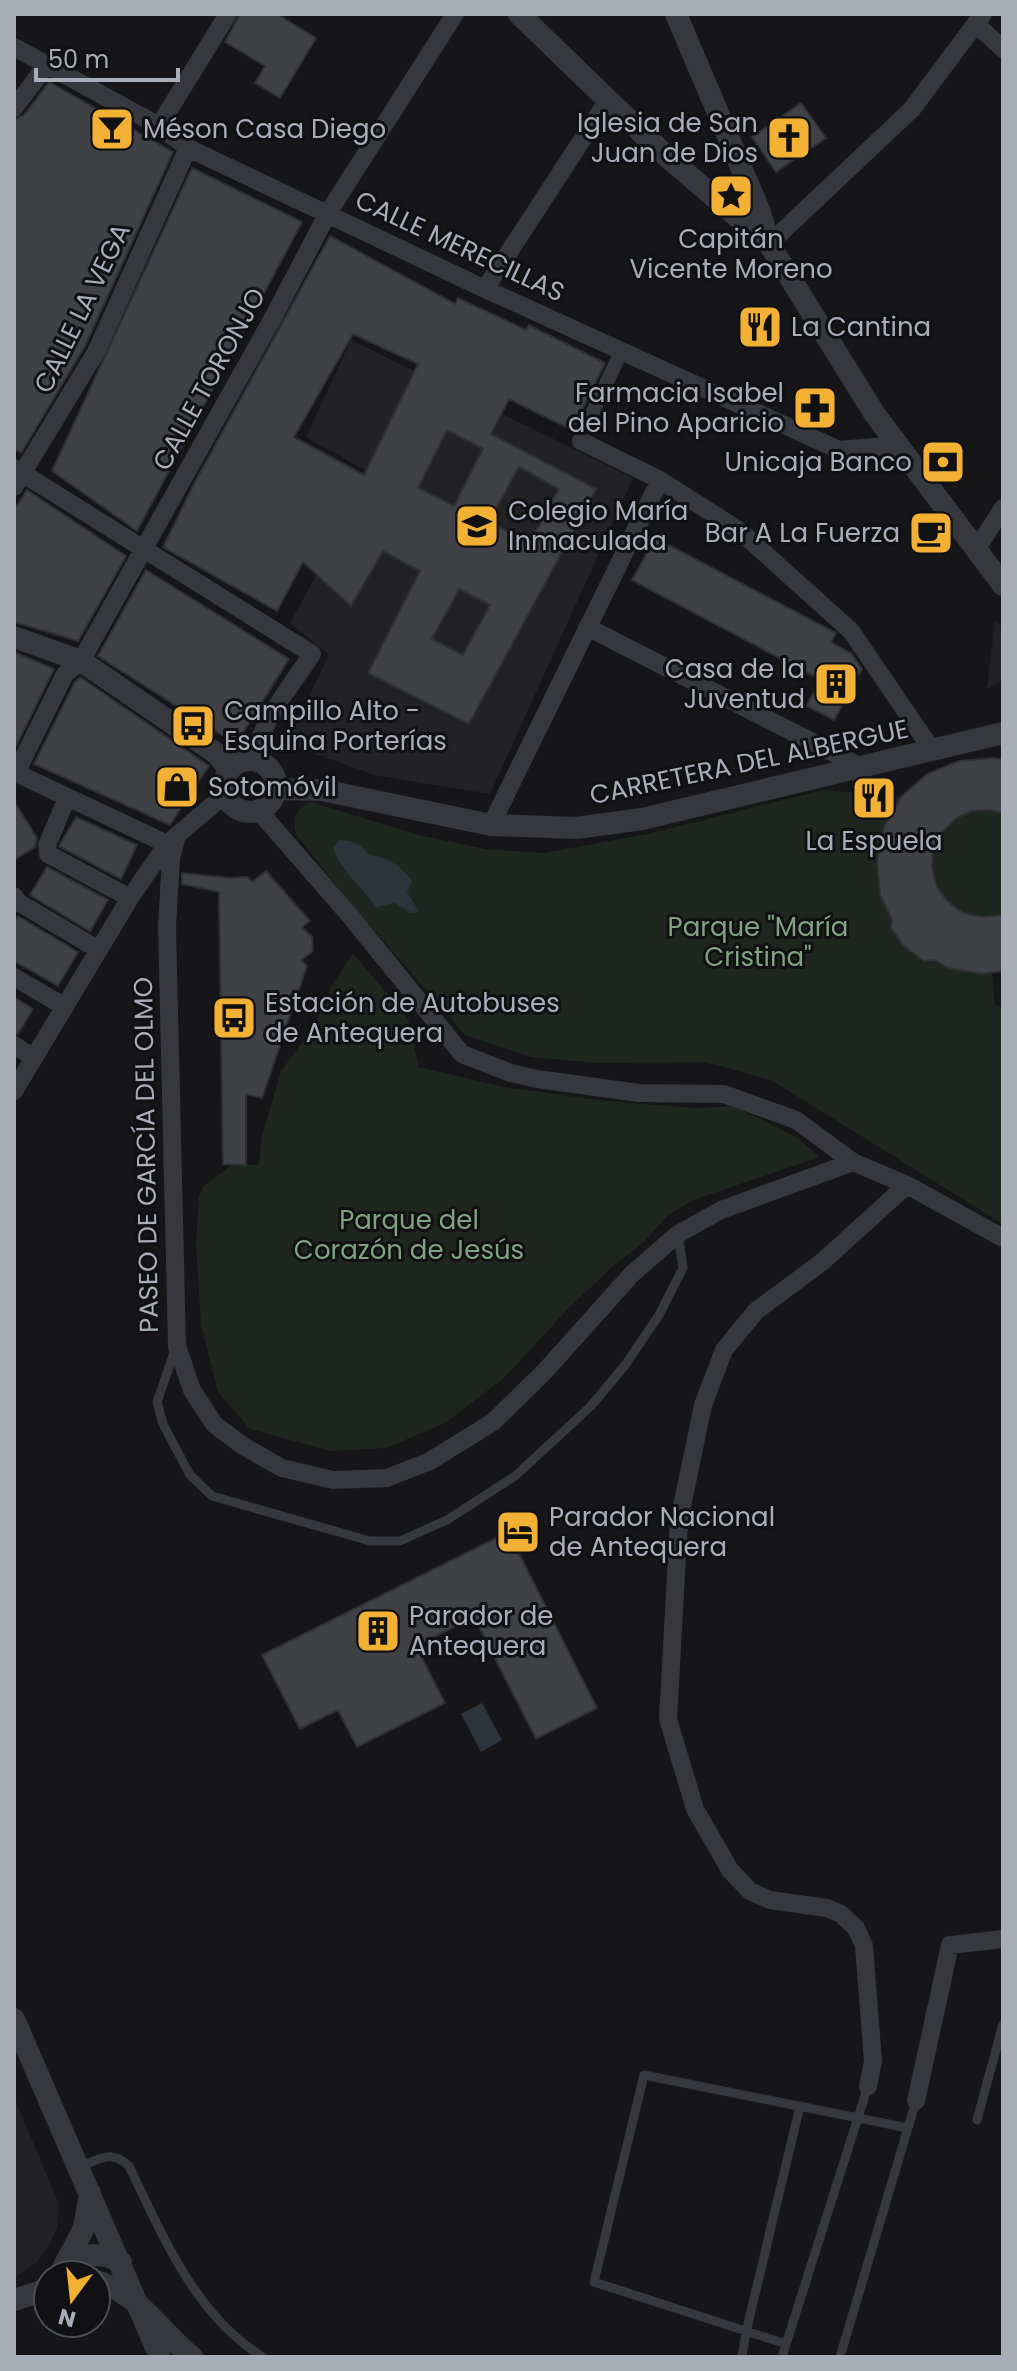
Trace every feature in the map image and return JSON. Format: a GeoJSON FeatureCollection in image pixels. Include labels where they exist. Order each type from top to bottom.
{"type":"FeatureCollection","features":[{"type":"Feature","properties":{"kind":"street"},"geometry":{"type":"LineString","coordinates":[[159,126],[228,14]]}},
{"type":"Feature","properties":{"kind":"street","name":"CALLE TORONJO"},"geometry":{"type":"LineString","coordinates":[[15,773],[65,674],[81,661],[328,213],[455,14]]}},
{"type":"Feature","properties":{"kind":"street"},"geometry":{"type":"LineString","coordinates":[[519,14],[665,155],[769,244]]}},
{"type":"Feature","properties":{"kind":"street"},"geometry":{"type":"LineString","coordinates":[[676,14],[760,212],[769,244],[874,413],[988,558],[1003,585]]}},
{"type":"Feature","properties":{"kind":"street"},"geometry":{"type":"LineString","coordinates":[[769,244],[912,109],[980,19],[1003,49]]}},
{"type":"Feature","properties":{"kind":"street","name":"CALLE MERECILLAS"},"geometry":{"type":"LineString","coordinates":[[14,47],[159,126],[188,148],[485,289],[839,450],[898,445]]}},
{"type":"Feature","properties":{"kind":"street"},"geometry":{"type":"LineString","coordinates":[[14,108],[46,66]]}},
{"type":"Feature","properties":{"kind":"street"},"geometry":{"type":"LineString","coordinates":[[485,289],[608,100]]}},
{"type":"Feature","properties":{"kind":"street","name":"CALLE LA VEGA"},"geometry":{"type":"LineString","coordinates":[[17,477],[96,352],[188,148]]}},
{"type":"Feature","properties":{"kind":"street"},"geometry":{"type":"LineString","coordinates":[[590,418],[622,350]]}},
{"type":"Feature","properties":{"kind":"street"},"geometry":{"type":"LineString","coordinates":[[581,441],[660,480],[740,531],[851,631],[932,750]]}},
{"type":"Feature","properties":{"kind":"street"},"geometry":{"type":"LineString","coordinates":[[17,477],[144,550],[312,654],[267,721],[258,740],[254,760]]}},
{"type":"Feature","properties":{"kind":"street"},"geometry":{"type":"LineString","coordinates":[[491,825],[660,480]]}},
{"type":"Feature","properties":{"kind":"street"},"geometry":{"type":"LineString","coordinates":[[988,558],[1003,508]]}},
{"type":"Feature","properties":{"kind":"street"},"geometry":{"type":"LineString","coordinates":[[587,627],[861,767]]}},
{"type":"Feature","properties":{"kind":"street"},"geometry":{"type":"LineString","coordinates":[[14,637],[81,661],[217,754],[229,769]]}},
{"type":"Feature","properties":{"kind":"street","name":"CARRETERA DEL ALBERGUE"},"geometry":{"type":"LineString","coordinates":[[969,742],[1003,716]]}},
{"type":"Feature","properties":{"kind":"street","name":"CARRETERA DEL ALBERGUE"},"geometry":{"type":"LineString","coordinates":[[276,789],[322,790],[491,825],[576,828],[642,819],[1003,733]]}},
{"type":"Feature","properties":{"kind":"street","name":"CARRETERA DEL ALBERGUE"},"geometry":{"type":"LineString","coordinates":[[969,742],[1003,742]]}},
{"type":"Feature","properties":{"kind":"street"},"geometry":{"type":"LineString","coordinates":[[254,760],[271,771],[276,789],[268,807],[259,811],[242,810],[227,800],[223,787],[229,769],[238,761],[254,760]]}},
{"type":"Feature","properties":{"kind":"street"},"geometry":{"type":"LineString","coordinates":[[15,773],[67,798],[172,840]]}},
{"type":"Feature","properties":{"kind":"street"},"geometry":{"type":"LineString","coordinates":[[67,798],[47,845],[48,854],[130,898]]}},
{"type":"Feature","properties":{"kind":"street"},"geometry":{"type":"LineString","coordinates":[[14,1091],[130,898],[172,840],[216,802],[227,800]]}},
{"type":"Feature","properties":{"kind":"street"},"geometry":{"type":"LineString","coordinates":[[259,811],[351,917],[462,1054],[511,1073],[537,1079],[639,1093],[724,1094],[796,1120],[853,1162],[907,1185],[1003,1238]]}},
{"type":"Feature","properties":{"kind":"street","name":"PASEO DE GARCÍA DEL OLMO"},"geometry":{"type":"LineString","coordinates":[[172,840],[167,926],[177,1346],[192,1390],[214,1424],[243,1446],[282,1468],[333,1480],[387,1478],[430,1461],[493,1422],[545,1371],[632,1274],[678,1234],[721,1210],[853,1162]]}},
{"type":"Feature","properties":{"kind":"street"},"geometry":{"type":"LineString","coordinates":[[14,896],[18,902],[99,950]]}},
{"type":"Feature","properties":{"kind":"street"},"geometry":{"type":"LineString","coordinates":[[14,977],[65,1007]]}},
{"type":"Feature","properties":{"kind":"street"},"geometry":{"type":"LineString","coordinates":[[14,1045],[34,1058]]}},
{"type":"Feature","properties":{"kind":"street"},"geometry":{"type":"LineString","coordinates":[[868,2086],[873,2061],[864,1946],[856,1928],[841,1914],[827,1908],[770,1900],[750,1891],[730,1870],[695,1809],[668,1719],[679,1521],[703,1405],[724,1350],[756,1311],[822,1262],[907,1185]]}},
{"type":"Feature","properties":{"kind":"street"},"geometry":{"type":"LineString","coordinates":[[916,2101],[950,1945],[1003,1939]]}},
{"type":"Feature","properties":{"kind":"street"},"geometry":{"type":"LineString","coordinates":[[14,2019],[160,2357]]}},
{"type":"Feature","properties":{"kind":"street"},"geometry":{"type":"LineString","coordinates":[[62,2259],[84,2228],[90,2192]]}},
{"type":"Feature","properties":{"kind":"street"},"geometry":{"type":"LineString","coordinates":[[76,2259],[94,2253],[121,2262]]}},
{"type":"Feature","properties":{"kind":"street"},"geometry":{"type":"LineString","coordinates":[[112,2286],[140,2306],[192,2357]]}},
{"type":"Feature","properties":{"kind":"lane"},"geometry":{"type":"LineString","coordinates":[[177,1346],[157,1402],[163,1424],[190,1475],[212,1496],[370,1541],[400,1541],[447,1520],[515,1476],[591,1406],[626,1364],[659,1315],[683,1268],[678,1234]]}},
{"type":"Feature","properties":{"kind":"lane"},"geometry":{"type":"LineString","coordinates":[[977,2120],[1003,2024]]}},
{"type":"Feature","properties":{"kind":"lane"},"geometry":{"type":"LineString","coordinates":[[786,2344],[594,2282],[644,2075],[908,2128]]}},
{"type":"Feature","properties":{"kind":"lane"},"geometry":{"type":"LineString","coordinates":[[782,2357],[868,2086]]}},
{"type":"Feature","properties":{"kind":"lane"},"geometry":{"type":"LineString","coordinates":[[840,2357],[916,2101]]}},
{"type":"Feature","properties":{"kind":"lane"},"geometry":{"type":"LineString","coordinates":[[742,2357],[800,2106]]}},
{"type":"Feature","properties":{"kind":"lane"},"geometry":{"type":"LineString","coordinates":[[80,2167],[110,2156],[120,2157],[129,2166],[173,2258],[210,2310],[263,2357]]}},
{"type":"Feature","properties":{"kind":"shaded area","name":"Colegio María Inmaculada"},"geometry":{"type":"Polygon","coordinates":[[[351,340],[633,478],[490,794],[374,775],[286,743],[329,655],[290,623],[372,474],[306,437],[351,340]]]}},
{"type":"Feature","properties":{"kind":"shaded area"},"geometry":{"type":"Polygon","coordinates":[[[995,620],[1003,628],[1003,680],[987,689],[995,620]]]}},
{"type":"Feature","properties":{"kind":"shaded area"},"geometry":{"type":"Polygon","coordinates":[[[340,840],[356,844],[369,855],[388,860],[403,870],[412,880],[407,892],[419,912],[411,913],[395,903],[376,907],[336,856],[333,848],[340,840]]]}},
{"type":"Feature","properties":{"kind":"shaded area"},"geometry":{"type":"Polygon","coordinates":[[[482,1703],[502,1740],[481,1752],[461,1714],[482,1703]]]}},
{"type":"Feature","properties":{"kind":"shaded area"},"geometry":{"type":"Polygon","coordinates":[[[14,2097],[59,2204],[57,2228],[49,2246],[39,2259],[32,2259],[32,2265],[14,2278],[14,2097]]]}},
{"type":"Feature","properties":{"kind":"green space","name":"Parque \"María Cristina\""},"geometry":{"type":"Polygon","coordinates":[[[994,758],[1003,760],[1003,971],[992,973],[995,1005],[1003,1008],[1003,1224],[771,1080],[705,1062],[597,1063],[531,1057],[465,1035],[342,893],[296,834],[295,828],[296,815],[311,802],[419,835],[485,849],[544,853],[648,834],[823,790],[901,797],[943,767],[994,758]]]}},
{"type":"Feature","properties":{"kind":"green space","name":"Parque del Corazón de Jesús"},"geometry":{"type":"Polygon","coordinates":[[[353,953],[408,1019],[419,1067],[504,1087],[606,1101],[697,1108],[734,1106],[796,1137],[820,1157],[693,1200],[668,1215],[644,1242],[612,1267],[568,1309],[504,1378],[445,1423],[386,1448],[331,1451],[250,1429],[218,1392],[201,1325],[196,1243],[199,1197],[203,1187],[233,1164],[259,1165],[261,1140],[281,1071],[315,1025],[332,985],[353,953]]]}},
{"type":"Feature","properties":{"kind":"building"},"geometry":{"type":"Polygon","coordinates":[[[240,14],[277,14],[316,38],[280,98],[255,83],[265,66],[225,42],[240,14]]]}},
{"type":"Feature","properties":{"kind":"building"},"geometry":{"type":"Polygon","coordinates":[[[49,82],[173,152],[85,346],[21,453],[14,449],[14,120],[24,115],[49,82]]]}},
{"type":"Feature","properties":{"kind":"building","name":"Iglesia de San Juan de Dios"},"geometry":{"type":"Polygon","coordinates":[[[801,103],[826,138],[776,172],[752,137],[801,103]]]}},
{"type":"Feature","properties":{"kind":"building"},"geometry":{"type":"Polygon","coordinates":[[[192,168],[302,222],[137,531],[52,471],[192,168]]]}},
{"type":"Feature","properties":{"kind":"building"},"geometry":{"type":"Polygon","coordinates":[[[330,236],[455,304],[458,298],[526,330],[529,325],[605,363],[572,430],[509,399],[491,434],[596,489],[469,724],[368,673],[420,571],[383,551],[351,606],[303,562],[277,611],[163,547],[195,482],[330,236]],[[353,334],[294,437],[364,475],[418,364],[353,334]],[[447,430],[418,488],[454,506],[483,449],[447,430]],[[519,467],[489,521],[529,544],[559,489],[519,467]],[[459,589],[432,639],[463,655],[490,605],[459,589]]]}},
{"type":"Feature","properties":{"kind":"building"},"geometry":{"type":"Polygon","coordinates":[[[27,490],[126,556],[78,641],[14,622],[14,510],[27,490]]]}},
{"type":"Feature","properties":{"kind":"building"},"geometry":{"type":"Polygon","coordinates":[[[655,538],[836,633],[831,642],[852,654],[862,669],[834,720],[806,706],[821,680],[632,580],[655,538]]]}},
{"type":"Feature","properties":{"kind":"building"},"geometry":{"type":"Polygon","coordinates":[[[146,570],[289,659],[236,744],[98,656],[146,570]]]}},
{"type":"Feature","properties":{"kind":"building"},"geometry":{"type":"Polygon","coordinates":[[[14,652],[54,669],[14,750],[14,652]]]}},
{"type":"Feature","properties":{"kind":"building"},"geometry":{"type":"Polygon","coordinates":[[[80,677],[209,766],[170,825],[34,764],[80,677]]]}},
{"type":"Feature","properties":{"kind":"building"},"geometry":{"type":"Polygon","coordinates":[[[1003,760],[1003,813],[971,811],[955,819],[941,833],[933,850],[932,868],[937,887],[948,902],[963,913],[982,917],[1003,915],[1003,971],[982,974],[949,968],[935,960],[924,961],[903,945],[891,928],[892,920],[880,895],[877,860],[884,827],[901,797],[927,774],[959,761],[1003,760]]]}},
{"type":"Feature","properties":{"kind":"building"},"geometry":{"type":"Polygon","coordinates":[[[14,801],[37,838],[35,847],[14,860],[14,801]]]}},
{"type":"Feature","properties":{"kind":"building"},"geometry":{"type":"Polygon","coordinates":[[[76,817],[137,845],[121,879],[59,846],[76,817]]]}},
{"type":"Feature","properties":{"kind":"building"},"geometry":{"type":"Polygon","coordinates":[[[47,867],[108,900],[90,931],[30,895],[47,867]]]}},
{"type":"Feature","properties":{"kind":"building"},"geometry":{"type":"Polygon","coordinates":[[[266,871],[310,921],[302,927],[312,937],[313,951],[301,960],[307,966],[262,1098],[246,1094],[246,1165],[223,1164],[219,892],[182,884],[182,873],[248,877],[252,882],[266,871]]]}},
{"type":"Feature","properties":{"kind":"building"},"geometry":{"type":"Polygon","coordinates":[[[18,916],[78,952],[58,986],[14,961],[14,923],[18,916]]]}},
{"type":"Feature","properties":{"kind":"building"},"geometry":{"type":"Polygon","coordinates":[[[14,997],[33,1009],[18,1034],[14,1033],[14,997]]]}},
{"type":"Feature","properties":{"kind":"building","name":"Parador de Antequera"},"geometry":{"type":"Polygon","coordinates":[[[508,1532],[597,1708],[536,1739],[474,1617],[416,1646],[445,1703],[357,1747],[338,1710],[300,1729],[262,1655],[508,1532]]]}},
{"type":"Feature","properties":{"kind":"place","name":"Méson Casa Diego"},"geometry":{"type":"Point","coordinates":[112,129]}},
{"type":"Feature","properties":{"kind":"place","name":"Iglesia de San Juan de Dios"},"geometry":{"type":"Point","coordinates":[789,138]}},
{"type":"Feature","properties":{"kind":"place","name":"Capitán Vicente Moreno"},"geometry":{"type":"Point","coordinates":[731,196]}},
{"type":"Feature","properties":{"kind":"place","name":"La Cantina"},"geometry":{"type":"Point","coordinates":[760,327]}},
{"type":"Feature","properties":{"kind":"place","name":"Farmacia Isabel del Pino Aparicio"},"geometry":{"type":"Point","coordinates":[815,408]}},
{"type":"Feature","properties":{"kind":"place","name":"Unicaja Banco"},"geometry":{"type":"Point","coordinates":[943,462]}},
{"type":"Feature","properties":{"kind":"place","name":"Colegio María Inmaculada"},"geometry":{"type":"Point","coordinates":[477,526]}},
{"type":"Feature","properties":{"kind":"place","name":"Bar A La Fuerza"},"geometry":{"type":"Point","coordinates":[931,533]}},
{"type":"Feature","properties":{"kind":"place","name":"Casa de la Juventud"},"geometry":{"type":"Point","coordinates":[836,684]}},
{"type":"Feature","properties":{"kind":"place","name":"Campillo Alto - Esquina Porterías"},"geometry":{"type":"Point","coordinates":[193,726]}},
{"type":"Feature","properties":{"kind":"place","name":"Sotomóvil"},"geometry":{"type":"Point","coordinates":[177,787]}},
{"type":"Feature","properties":{"kind":"place","name":"La Espuela"},"geometry":{"type":"Point","coordinates":[874,798]}},
{"type":"Feature","properties":{"kind":"place","name":"Estación de Autobuses de Antequera"},"geometry":{"type":"Point","coordinates":[234,1018]}},
{"type":"Feature","properties":{"kind":"place","name":"Parador Nacional de Antequera"},"geometry":{"type":"Point","coordinates":[518,1532]}},
{"type":"Feature","properties":{"kind":"place","name":"Parador de Antequera"},"geometry":{"type":"Point","coordinates":[378,1631]}}]}
